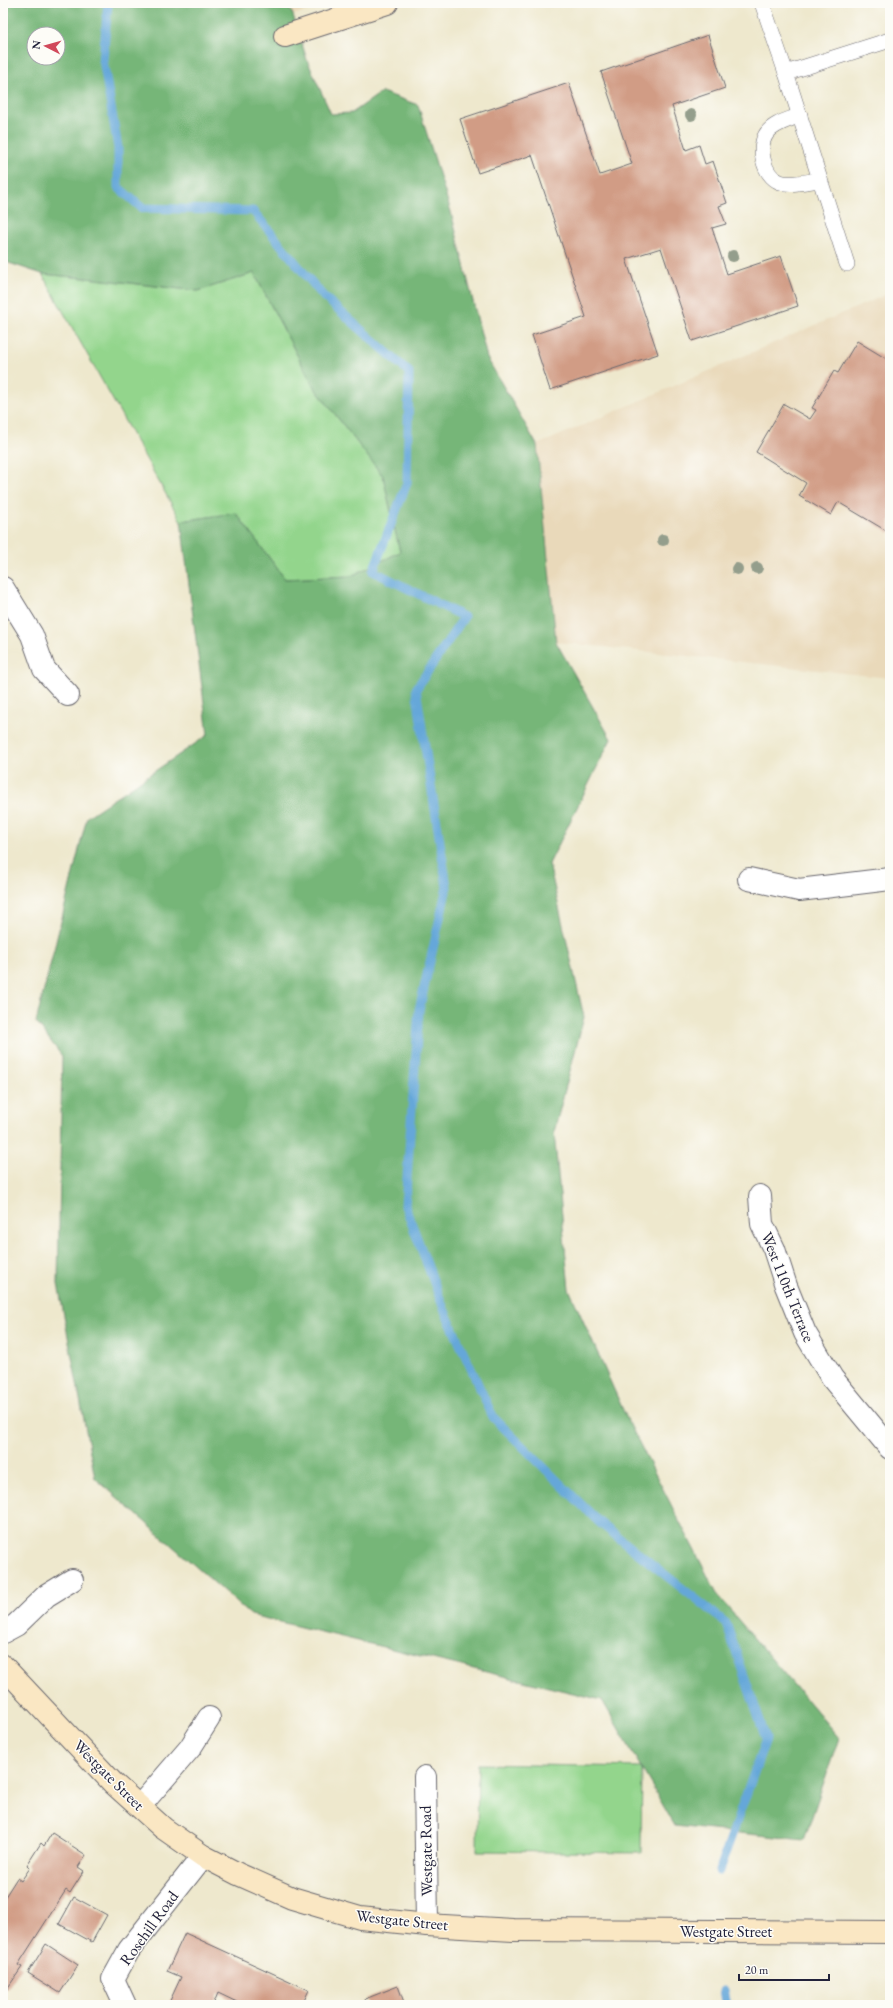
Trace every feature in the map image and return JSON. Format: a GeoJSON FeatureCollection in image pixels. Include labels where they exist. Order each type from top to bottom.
{"type":"FeatureCollection","features":[{"type":"Feature","properties":{"kind":"street"},"geometry":{"type":"LineString","coordinates":[[285,36],[387,3]]}},
{"type":"Feature","properties":{"kind":"street"},"geometry":{"type":"LineString","coordinates":[[4,590],[32,636],[44,669],[68,695]]}},
{"type":"Feature","properties":{"kind":"street"},"geometry":{"type":"LineString","coordinates":[[749,879],[799,890],[890,879]]}},
{"type":"Feature","properties":{"kind":"street","name":"West 110th Terrace"},"geometry":{"type":"LineString","coordinates":[[760,1196],[762,1224],[774,1249],[786,1286],[805,1333],[832,1378],[890,1448]]}},
{"type":"Feature","properties":{"kind":"street"},"geometry":{"type":"LineString","coordinates":[[3,1632],[16,1625],[46,1596],[72,1580]]}},
{"type":"Feature","properties":{"kind":"street","name":"Westgate Street"},"geometry":{"type":"LineString","coordinates":[[3,1666],[113,1783],[163,1828],[202,1856],[292,1898],[360,1918],[427,1925],[513,1930],[890,1932]]}},
{"type":"Feature","properties":{"kind":"street"},"geometry":{"type":"LineString","coordinates":[[140,1806],[190,1748],[209,1718]]}},
{"type":"Feature","properties":{"kind":"street","name":"Westgate Road"},"geometry":{"type":"LineString","coordinates":[[425,1777],[427,1925]]}},
{"type":"Feature","properties":{"kind":"street","name":"Rosehill Road"},"geometry":{"type":"LineString","coordinates":[[125,2005],[114,1979],[129,1950],[202,1856]]}},
{"type":"Feature","properties":{"kind":"lane"},"geometry":{"type":"LineString","coordinates":[[762,3],[800,115],[846,264]]}},
{"type":"Feature","properties":{"kind":"lane"},"geometry":{"type":"LineString","coordinates":[[786,73],[890,40]]}},
{"type":"Feature","properties":{"kind":"lane"},"geometry":{"type":"LineString","coordinates":[[800,115],[776,125],[767,133],[763,149],[764,163],[772,177],[780,182],[820,180]]}},
{"type":"Feature","properties":{"kind":"shaded area"},"geometry":{"type":"Polygon","coordinates":[[[287,3],[331,3],[293,15],[287,3]]]}},
{"type":"Feature","properties":{"kind":"shaded area"},"geometry":{"type":"Polygon","coordinates":[[[890,293],[890,678],[556,642],[537,445],[890,293]]]}},
{"type":"Feature","properties":{"kind":"green space"},"geometry":{"type":"Polygon","coordinates":[[[3,3],[287,3],[293,15],[307,60],[331,114],[352,113],[382,92],[418,105],[451,212],[487,358],[537,445],[556,642],[611,739],[549,864],[584,1017],[554,1132],[569,1289],[628,1421],[718,1596],[839,1738],[804,1840],[675,1826],[602,1700],[251,1615],[95,1478],[58,1284],[62,1056],[36,1022],[87,817],[208,735],[181,521],[236,513],[285,579],[351,576],[400,552],[383,476],[314,387],[254,273],[198,291],[42,274],[3,261],[3,3]]]}},
{"type":"Feature","properties":{"kind":"green space"},"geometry":{"type":"Polygon","coordinates":[[[254,273],[314,387],[383,476],[400,552],[351,576],[285,579],[236,513],[181,521],[42,274],[198,291],[254,273]]]}},
{"type":"Feature","properties":{"kind":"green space"},"geometry":{"type":"Polygon","coordinates":[[[478,1764],[642,1767],[641,1853],[477,1851],[478,1764]]]}},
{"type":"Feature","properties":{"kind":"building"},"geometry":{"type":"Polygon","coordinates":[[[708,35],[725,88],[672,106],[686,150],[699,145],[705,164],[713,161],[727,203],[719,206],[726,224],[712,228],[727,274],[781,256],[798,306],[692,341],[661,248],[626,259],[658,354],[550,390],[532,335],[586,317],[532,155],[478,173],[460,119],[569,83],[600,175],[632,164],[601,72],[708,35]]]}},
{"type":"Feature","properties":{"kind":"building"},"geometry":{"type":"Polygon","coordinates":[[[857,341],[890,361],[890,533],[838,502],[831,515],[799,496],[806,483],[756,452],[784,404],[810,419],[816,410],[812,408],[834,371],[838,373],[857,341]]]}},
{"type":"Feature","properties":{"kind":"building"},"geometry":{"type":"Polygon","coordinates":[[[52,1833],[86,1855],[78,1867],[84,1871],[70,1893],[66,1890],[18,1965],[22,1967],[7,1989],[3,1986],[3,1900],[17,1878],[21,1881],[30,1868],[27,1865],[41,1843],[44,1846],[52,1833]]]}},
{"type":"Feature","properties":{"kind":"building"},"geometry":{"type":"Polygon","coordinates":[[[74,1897],[107,1915],[92,1942],[59,1924],[74,1897]]]}},
{"type":"Feature","properties":{"kind":"building"},"geometry":{"type":"Polygon","coordinates":[[[185,1933],[309,1990],[302,2005],[243,2005],[218,1993],[213,2005],[168,2005],[181,1977],[167,1971],[185,1933]]]}},
{"type":"Feature","properties":{"kind":"building"},"geometry":{"type":"Polygon","coordinates":[[[46,1944],[78,1965],[60,1993],[28,1973],[46,1944]]]}},
{"type":"Feature","properties":{"kind":"building"},"geometry":{"type":"Polygon","coordinates":[[[398,1986],[405,2005],[368,2005],[365,1999],[398,1986]]]}},
{"type":"Feature","properties":{"kind":"waterway"},"geometry":{"type":"LineString","coordinates":[[108,3],[103,60],[118,148],[118,187],[142,208],[253,211],[323,296],[409,372],[407,483],[373,571],[464,617],[416,689],[447,887],[419,1010],[405,1206],[444,1309],[493,1417],[600,1523],[726,1623],[766,1739],[719,1871]]}},
{"type":"Feature","properties":{"kind":"waterway"},"geometry":{"type":"LineString","coordinates":[[724,1991],[727,2005]]}}]}
